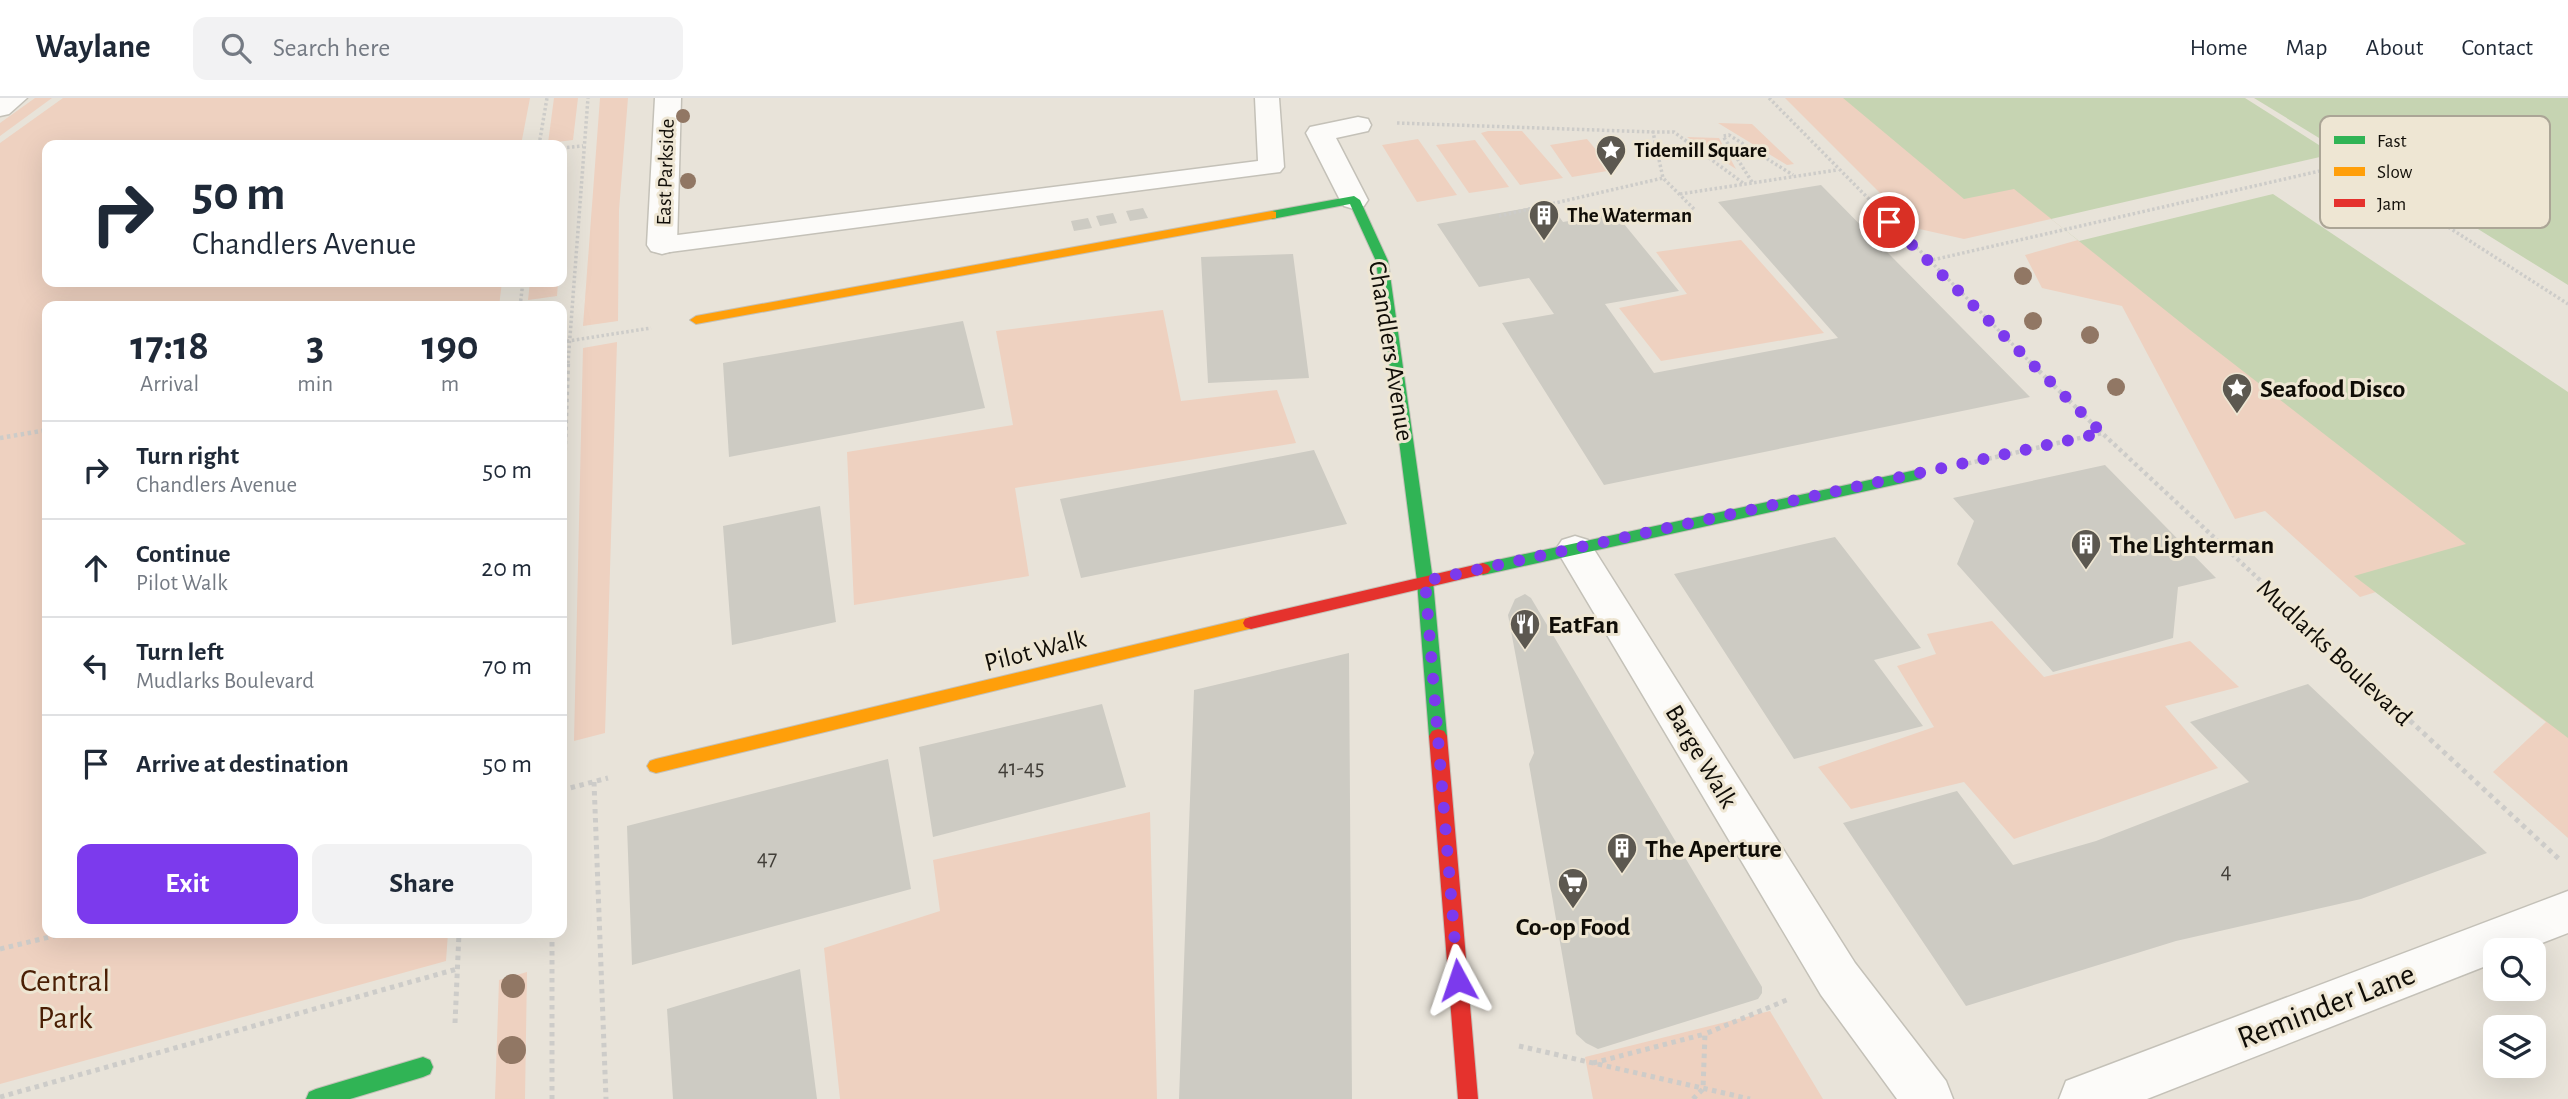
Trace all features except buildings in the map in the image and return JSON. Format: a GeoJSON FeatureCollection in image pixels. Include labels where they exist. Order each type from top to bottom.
{"type":"FeatureCollection","features":[{"type":"Feature","properties":{"kind":"street"},"geometry":{"type":"LineString","coordinates":[[0,108],[14,98]]}},
{"type":"Feature","properties":{"kind":"street","name":"East Parkside"},"geometry":{"type":"LineString","coordinates":[[662,245],[668,98]]}},
{"type":"Feature","properties":{"kind":"street","name":"Chandlers Avenue"},"geometry":{"type":"LineString","coordinates":[[1358,125],[1320,133],[1382,261],[1425,581],[1468,1099]]}},
{"type":"Feature","properties":{"kind":"street"},"geometry":{"type":"LineString","coordinates":[[696,320],[1354,200]]}},
{"type":"Feature","properties":{"kind":"street"},"geometry":{"type":"LineString","coordinates":[[1425,581],[1916,475]]}},
{"type":"Feature","properties":{"kind":"street","name":"Barge Walk"},"geometry":{"type":"LineString","coordinates":[[1575,549],[1838,979],[1927,1099]]}},
{"type":"Feature","properties":{"kind":"street","name":"Pilot Walk"},"geometry":{"type":"LineString","coordinates":[[656,766],[1425,581]]}},
{"type":"Feature","properties":{"kind":"street","name":"Reminder Lane"},"geometry":{"type":"LineString","coordinates":[[2084,1099],[2568,912]]}},
{"type":"Feature","properties":{"kind":"street"},"geometry":{"type":"LineString","coordinates":[[316,1099],[423,1067]]}},
{"type":"Feature","properties":{"kind":"lane"},"geometry":{"type":"LineString","coordinates":[[662,245],[1270,167],[1267,98]]}},
{"type":"Feature","properties":{"kind":"path"},"geometry":{"type":"LineString","coordinates":[[540,140],[547,98]]}},
{"type":"Feature","properties":{"kind":"path"},"geometry":{"type":"LineString","coordinates":[[567,394],[588,98]]}},
{"type":"Feature","properties":{"kind":"path","name":"Mudlarks Boulevard"},"geometry":{"type":"LineString","coordinates":[[1769,98],[1805,138],[2102,433],[2568,868]]}},
{"type":"Feature","properties":{"kind":"path"},"geometry":{"type":"LineString","coordinates":[[1358,125],[1371,122],[1674,132],[1743,183]]}},
{"type":"Feature","properties":{"kind":"path"},"geometry":{"type":"LineString","coordinates":[[1653,132],[1664,178],[1694,209]]}},
{"type":"Feature","properties":{"kind":"path"},"geometry":{"type":"LineString","coordinates":[[1752,181],[1723,136],[1729,135],[1794,176]]}},
{"type":"Feature","properties":{"kind":"path"},"geometry":{"type":"LineString","coordinates":[[567,148],[583,146]]}},
{"type":"Feature","properties":{"kind":"path"},"geometry":{"type":"LineString","coordinates":[[1680,194],[1838,170]]}},
{"type":"Feature","properties":{"kind":"path"},"geometry":{"type":"LineString","coordinates":[[1928,261],[2320,171]]}},
{"type":"Feature","properties":{"kind":"path"},"geometry":{"type":"LineString","coordinates":[[1499,216],[1664,178]]}},
{"type":"Feature","properties":{"kind":"path"},"geometry":{"type":"LineString","coordinates":[[2450,228],[2568,304]]}},
{"type":"Feature","properties":{"kind":"path"},"geometry":{"type":"LineString","coordinates":[[569,341],[662,326]]}},
{"type":"Feature","properties":{"kind":"path"},"geometry":{"type":"LineString","coordinates":[[0,438],[42,431]]}},
{"type":"Feature","properties":{"kind":"path"},"geometry":{"type":"LineString","coordinates":[[1916,475],[2102,433]]}},
{"type":"Feature","properties":{"kind":"path"},"geometry":{"type":"LineString","coordinates":[[594,782],[606,1099]]}},
{"type":"Feature","properties":{"kind":"path"},"geometry":{"type":"LineString","coordinates":[[0,949],[45,938]]}},
{"type":"Feature","properties":{"kind":"path"},"geometry":{"type":"LineString","coordinates":[[455,1032],[459,938]]}},
{"type":"Feature","properties":{"kind":"path"},"geometry":{"type":"LineString","coordinates":[[552,938],[552,1099]]}},
{"type":"Feature","properties":{"kind":"path"},"geometry":{"type":"LineString","coordinates":[[0,1097],[457,969]]}},
{"type":"Feature","properties":{"kind":"path"},"geometry":{"type":"LineString","coordinates":[[1592,1063],[1705,1034],[1838,979]]}},
{"type":"Feature","properties":{"kind":"path"},"geometry":{"type":"LineString","coordinates":[[1462,1033],[1750,1099]]}},
{"type":"Feature","properties":{"kind":"path"},"geometry":{"type":"LineString","coordinates":[[1693,1099],[1703,1089],[1705,1034]]}},
{"type":"Feature","properties":{"kind":"green space"},"geometry":{"type":"Polygon","coordinates":[[[35,98],[52,98],[0,136],[0,123],[35,98]]]}},
{"type":"Feature","properties":{"kind":"green space","name":"Central Park"},"geometry":{"type":"Polygon","coordinates":[[[63,98],[530,98],[522,140],[42,140],[42,287],[501,287],[500,301],[42,301],[42,938],[448,938],[446,961],[0,1084],[0,143],[63,98]]]}},
{"type":"Feature","properties":{"kind":"green space"},"geometry":{"type":"Polygon","coordinates":[[[554,98],[578,98],[573,140],[548,140],[554,98]]]}},
{"type":"Feature","properties":{"kind":"green space"},"geometry":{"type":"Polygon","coordinates":[[[600,98],[628,98],[619,210],[618,321],[583,326],[600,98]]]}},
{"type":"Feature","properties":{"kind":"green space"},"geometry":{"type":"Polygon","coordinates":[[[1785,98],[2185,98],[2320,188],[2320,228],[2381,228],[2568,352],[2568,838],[2493,772],[2546,722],[2376,592],[2360,597],[2265,511],[2235,519],[2122,306],[2042,288],[2025,255],[2078,240],[2051,219],[1964,239],[1915,228],[1785,98]]]}},
{"type":"Feature","properties":{"kind":"green space"},"geometry":{"type":"Polygon","coordinates":[[[1718,123],[1752,124],[1794,164],[1787,165],[1718,123]]]}},
{"type":"Feature","properties":{"kind":"green space"},"geometry":{"type":"Polygon","coordinates":[[[1522,131],[1563,178],[1520,185],[1481,133],[1522,131]]]}},
{"type":"Feature","properties":{"kind":"green space"},"geometry":{"type":"Polygon","coordinates":[[[1687,137],[1719,138],[1736,169],[1687,137]]]}},
{"type":"Feature","properties":{"kind":"green space"},"geometry":{"type":"Polygon","coordinates":[[[1418,139],[1457,195],[1417,202],[1382,145],[1418,139]]]}},
{"type":"Feature","properties":{"kind":"green space"},"geometry":{"type":"Polygon","coordinates":[[[1587,139],[1613,170],[1572,177],[1550,145],[1587,139]]]}},
{"type":"Feature","properties":{"kind":"green space"},"geometry":{"type":"Polygon","coordinates":[[[1475,140],[1509,187],[1469,193],[1436,145],[1475,140]]]}},
{"type":"Feature","properties":{"kind":"green space"},"geometry":{"type":"Polygon","coordinates":[[[1741,240],[1824,333],[1661,361],[1619,308],[1687,294],[1656,252],[1741,240]]]}},
{"type":"Feature","properties":{"kind":"green space"},"geometry":{"type":"Polygon","coordinates":[[[529,287],[558,287],[557,296],[528,300],[529,287]]]}},
{"type":"Feature","properties":{"kind":"green space"},"geometry":{"type":"Polygon","coordinates":[[[1163,310],[1181,401],[1277,390],[1296,443],[1015,488],[1029,576],[854,605],[847,452],[1013,425],[996,331],[1163,310]]]}},
{"type":"Feature","properties":{"kind":"green space"},"geometry":{"type":"Polygon","coordinates":[[[617,342],[605,733],[574,741],[583,348],[617,342]]]}},
{"type":"Feature","properties":{"kind":"green space"},"geometry":{"type":"Polygon","coordinates":[[[1992,621],[2044,677],[2190,641],[2239,687],[2165,706],[2218,768],[2014,839],[1964,782],[1851,809],[1818,767],[1934,727],[1897,666],[1936,654],[1927,634],[1992,621]]]}},
{"type":"Feature","properties":{"kind":"green space"},"geometry":{"type":"Polygon","coordinates":[[[1150,812],[1157,1099],[840,1099],[824,948],[940,911],[933,860],[1150,812]]]}},
{"type":"Feature","properties":{"kind":"green space"},"geometry":{"type":"Polygon","coordinates":[[[527,972],[525,1099],[495,1099],[499,980],[527,972]]]}},
{"type":"Feature","properties":{"kind":"green space"},"geometry":{"type":"Polygon","coordinates":[[[1770,1011],[1823,1099],[1593,1099],[1585,1057],[1770,1011]]]}},
{"type":"Feature","properties":{"kind":"shaded area"},"geometry":{"type":"Polygon","coordinates":[[[1843,98],[2568,98],[2568,738],[2354,576],[2466,544],[2190,330],[2014,189],[1964,199],[1843,98]]]}},
{"type":"Feature","properties":{"kind":"pier"},"geometry":{"type":"Polygon","coordinates":[[[2245,98],[2254,98],[2320,138],[2320,146],[2245,98]]]}},
{"type":"Feature","properties":{"kind":"pier"},"geometry":{"type":"Polygon","coordinates":[[[2320,157],[2320,226],[2273,194],[2079,241],[2051,219],[2320,157]]]}},
{"type":"Feature","properties":{"kind":"pier"},"geometry":{"type":"Polygon","coordinates":[[[2324,228],[2476,228],[2568,285],[2568,392],[2324,228]]]}},
{"type":"Feature","properties":{"kind":"traffic: fast"},"geometry":{"type":"LineString","coordinates":[[1272,215],[1354,200],[1382,261],[1425,581],[1438,736]]}},
{"type":"Feature","properties":{"kind":"traffic: fast"},"geometry":{"type":"LineString","coordinates":[[1483,569],[1916,475]]}},
{"type":"Feature","properties":{"kind":"traffic: fast"},"geometry":{"type":"LineString","coordinates":[[316,1099],[423,1067]]}},
{"type":"Feature","properties":{"kind":"traffic: slow"},"geometry":{"type":"LineString","coordinates":[[696,320],[1272,215]]}},
{"type":"Feature","properties":{"kind":"traffic: slow"},"geometry":{"type":"LineString","coordinates":[[656,766],[1251,623]]}},
{"type":"Feature","properties":{"kind":"traffic: jam"},"geometry":{"type":"LineString","coordinates":[[1251,623],[1483,569]]}},
{"type":"Feature","properties":{"kind":"traffic: jam"},"geometry":{"type":"LineString","coordinates":[[1438,736],[1468,1099]]}},
{"type":"Feature","properties":{"kind":"place","name":"Tidemill Square"},"geometry":{"type":"Point","coordinates":[1611,177]}},
{"type":"Feature","properties":{"kind":"place","name":"The Waterman"},"geometry":{"type":"Point","coordinates":[1544,242]}},
{"type":"Feature","properties":{"kind":"place","name":"Seafood Disco"},"geometry":{"type":"Point","coordinates":[2237,415]}},
{"type":"Feature","properties":{"kind":"place","name":"The Lighterman"},"geometry":{"type":"Point","coordinates":[2086,571]}},
{"type":"Feature","properties":{"kind":"place","name":"EatFan"},"geometry":{"type":"Point","coordinates":[1525,651]}},
{"type":"Feature","properties":{"kind":"place","name":"The Aperture"},"geometry":{"type":"Point","coordinates":[1622,875]}},
{"type":"Feature","properties":{"kind":"place","name":"Co-op Food"},"geometry":{"type":"Point","coordinates":[1573,910]}},
{"type":"Feature","properties":{"kind":"route"},"geometry":{"type":"LineString","coordinates":[[1458,980],[1425,581],[2102,433],[1889,222]]}}]}
